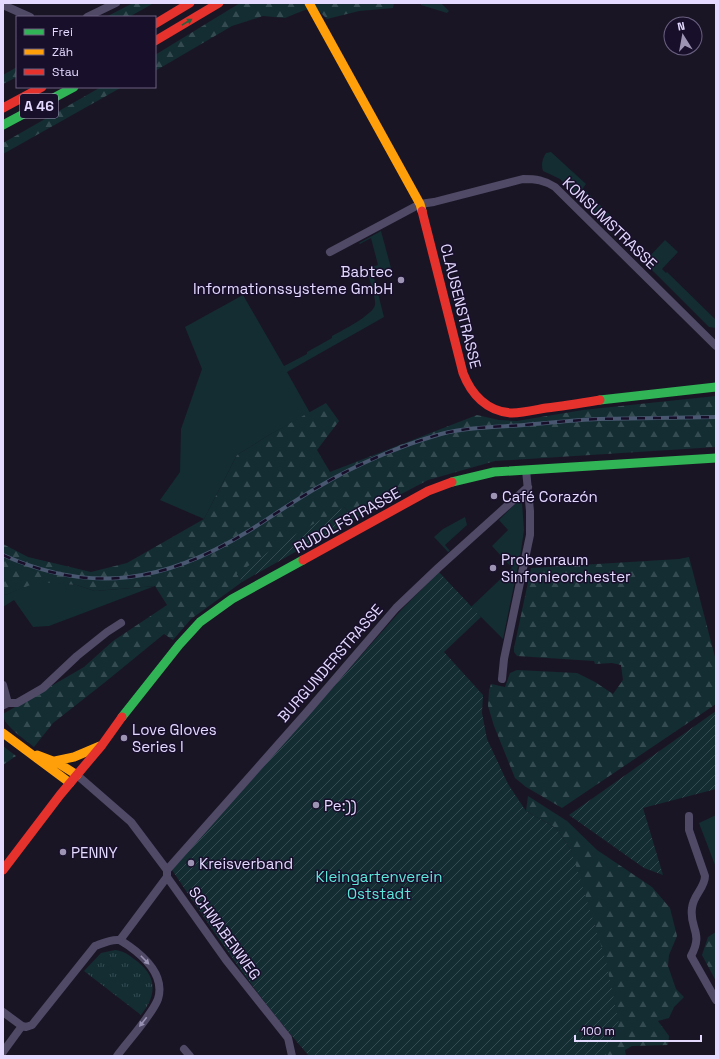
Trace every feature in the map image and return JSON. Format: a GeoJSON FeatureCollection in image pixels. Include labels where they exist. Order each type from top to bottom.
{"type":"FeatureCollection","features":[{"type":"Feature","properties":{"kind":"main road"},"geometry":{"type":"LineString","coordinates":[[156,23],[190,3]]}},
{"type":"Feature","properties":{"kind":"main road"},"geometry":{"type":"LineString","coordinates":[[156,40],[219,3]]}},
{"type":"Feature","properties":{"kind":"main road","name":"CLAUSENSTRASSE"},"geometry":{"type":"LineString","coordinates":[[309,3],[420,204],[466,384],[472,392],[494,410],[512,413],[631,396],[716,387]]}},
{"type":"Feature","properties":{"kind":"main road","name":"A 46"},"geometry":{"type":"LineString","coordinates":[[3,108],[40,88]]}},
{"type":"Feature","properties":{"kind":"main road","name":"A 46"},"geometry":{"type":"LineString","coordinates":[[3,125],[72,88]]}},
{"type":"Feature","properties":{"kind":"main road","name":"RUDOLFSTRASSE"},"geometry":{"type":"LineString","coordinates":[[4,867],[102,745],[179,645],[200,622],[220,607],[428,491],[449,483],[494,472],[716,458]]}},
{"type":"Feature","properties":{"kind":"main road"},"geometry":{"type":"LineString","coordinates":[[3,734],[70,783]]}},
{"type":"Feature","properties":{"kind":"main road"},"geometry":{"type":"LineString","coordinates":[[55,761],[74,757],[102,745]]}},
{"type":"Feature","properties":{"kind":"main road"},"geometry":{"type":"LineString","coordinates":[[29,753],[66,766],[77,775]]}},
{"type":"Feature","properties":{"kind":"street"},"geometry":{"type":"LineString","coordinates":[[89,16],[116,3]]}},
{"type":"Feature","properties":{"kind":"street"},"geometry":{"type":"LineString","coordinates":[[3,5],[28,16]]}},
{"type":"Feature","properties":{"kind":"street","name":"KONSUMSTRASSE"},"geometry":{"type":"LineString","coordinates":[[330,252],[420,204],[434,202],[522,179],[545,181],[555,187],[716,346]]}},
{"type":"Feature","properties":{"kind":"street"},"geometry":{"type":"LineString","coordinates":[[502,679],[504,659],[530,535],[530,511],[526,470]]}},
{"type":"Feature","properties":{"kind":"street","name":"BURGUNDERSTRASSE"},"geometry":{"type":"LineString","coordinates":[[120,940],[167,874],[396,608],[528,487]]}},
{"type":"Feature","properties":{"kind":"street"},"geometry":{"type":"LineString","coordinates":[[3,686],[5,704],[17,703],[43,688],[77,656],[107,632],[121,623]]}},
{"type":"Feature","properties":{"kind":"street","name":"SCHWABENWEG"},"geometry":{"type":"LineString","coordinates":[[77,775],[131,822],[226,960],[288,1038],[292,1056]]}},
{"type":"Feature","properties":{"kind":"street"},"geometry":{"type":"LineString","coordinates":[[689,816],[689,830],[705,876],[705,883],[693,902],[692,909],[694,925],[698,937],[697,947],[691,956],[716,1000]]}},
{"type":"Feature","properties":{"kind":"street"},"geometry":{"type":"LineString","coordinates":[[3,1012],[22,1026],[26,1027],[32,1025],[95,946],[108,941],[120,940],[138,952],[153,968],[157,977],[159,988],[158,999],[148,1017],[117,1056]]}},
{"type":"Feature","properties":{"kind":"street"},"geometry":{"type":"LineString","coordinates":[[3,1052],[22,1026]]}},
{"type":"Feature","properties":{"kind":"street"},"geometry":{"type":"LineString","coordinates":[[184,1048],[190,1056]]}},
{"type":"Feature","properties":{"kind":"green space"},"geometry":{"type":"Polygon","coordinates":[[[133,3],[154,3],[131,16],[108,16],[133,3]]]}},
{"type":"Feature","properties":{"kind":"green space"},"geometry":{"type":"Polygon","coordinates":[[[240,3],[394,3],[393,8],[359,11],[327,19],[315,7],[285,18],[263,16],[232,26],[156,70],[156,54],[240,3]]]}},
{"type":"Feature","properties":{"kind":"green space"},"geometry":{"type":"Polygon","coordinates":[[[421,3],[441,3],[449,11],[447,13],[421,5],[421,3]]]}},
{"type":"Feature","properties":{"kind":"green space"},"geometry":{"type":"Polygon","coordinates":[[[16,68],[16,78],[3,84],[3,75],[16,68]]]}},
{"type":"Feature","properties":{"kind":"green space"},"geometry":{"type":"Polygon","coordinates":[[[99,88],[120,88],[3,154],[3,143],[99,88]]]}},
{"type":"Feature","properties":{"kind":"green space"},"geometry":{"type":"Polygon","coordinates":[[[551,152],[586,184],[583,188],[610,215],[604,219],[600,218],[560,179],[543,171],[542,164],[546,153],[551,152]]]}},
{"type":"Feature","properties":{"kind":"green space"},"geometry":{"type":"Polygon","coordinates":[[[381,231],[391,268],[373,274],[384,317],[287,372],[310,413],[269,435],[237,455],[204,519],[160,500],[180,472],[181,429],[202,369],[185,327],[243,295],[284,366],[307,354],[307,352],[332,338],[332,336],[356,322],[373,309],[375,305],[374,297],[366,269],[378,265],[371,238],[360,244],[359,243],[381,231]]]}},
{"type":"Feature","properties":{"kind":"green space"},"geometry":{"type":"Polygon","coordinates":[[[665,240],[678,252],[662,269],[666,273],[667,272],[716,320],[716,328],[709,327],[648,266],[646,261],[665,240]]]}},
{"type":"Feature","properties":{"kind":"green space"},"geometry":{"type":"Polygon","coordinates":[[[716,396],[716,447],[495,461],[428,480],[352,520],[345,507],[237,574],[242,582],[191,619],[173,640],[164,634],[53,723],[34,747],[10,728],[4,719],[3,714],[84,667],[113,641],[167,605],[155,586],[95,591],[77,585],[38,582],[5,595],[3,594],[3,544],[28,557],[91,572],[127,563],[204,519],[237,455],[326,403],[339,421],[317,450],[330,472],[477,415],[499,420],[517,421],[583,410],[716,396]]]}},
{"type":"Feature","properties":{"kind":"green space"},"geometry":{"type":"Polygon","coordinates":[[[522,502],[524,530],[503,639],[471,607],[512,568],[492,546],[508,530],[499,520],[516,503],[522,502]]]}},
{"type":"Feature","properties":{"kind":"green space"},"geometry":{"type":"Polygon","coordinates":[[[345,507],[352,520],[242,582],[237,574],[290,538],[345,507]]]}},
{"type":"Feature","properties":{"kind":"green space"},"geometry":{"type":"Polygon","coordinates":[[[465,517],[467,525],[445,545],[450,551],[448,552],[434,537],[443,529],[465,517]]]}},
{"type":"Feature","properties":{"kind":"green space"},"geometry":{"type":"Polygon","coordinates":[[[689,557],[716,661],[716,704],[562,808],[526,787],[515,778],[494,726],[488,706],[491,684],[505,687],[510,673],[517,670],[577,673],[595,682],[613,694],[623,680],[621,665],[612,663],[595,664],[594,661],[517,656],[514,652],[514,648],[531,568],[679,559],[689,557]]]}},
{"type":"Feature","properties":{"kind":"green space","name":"Kleingartenverein Oststadt"},"geometry":{"type":"Polygon","coordinates":[[[439,572],[481,617],[444,652],[483,695],[482,713],[487,739],[508,784],[526,811],[556,828],[571,850],[606,961],[619,1024],[605,1056],[309,1056],[255,989],[172,870],[402,609],[439,572]]]}},
{"type":"Feature","properties":{"kind":"green space"},"geometry":{"type":"Polygon","coordinates":[[[38,581],[77,585],[95,591],[155,586],[49,626],[33,627],[14,600],[3,607],[3,594],[5,595],[38,581]]]}},
{"type":"Feature","properties":{"kind":"green space"},"geometry":{"type":"Polygon","coordinates":[[[716,711],[716,789],[643,808],[663,875],[644,868],[569,815],[716,711]]]}},
{"type":"Feature","properties":{"kind":"green space"},"geometry":{"type":"Polygon","coordinates":[[[3,746],[16,756],[3,765],[3,746]]]}},
{"type":"Feature","properties":{"kind":"green space"},"geometry":{"type":"Polygon","coordinates":[[[528,796],[567,821],[597,850],[652,887],[670,908],[677,936],[669,955],[668,966],[676,989],[684,997],[674,1007],[669,1018],[658,1021],[669,1036],[668,1045],[632,1046],[625,1050],[626,1056],[605,1056],[571,850],[556,828],[526,811],[528,796]]]}},
{"type":"Feature","properties":{"kind":"green space"},"geometry":{"type":"Polygon","coordinates":[[[716,815],[716,864],[715,865],[699,823],[716,815]]]}},
{"type":"Feature","properties":{"kind":"green space"},"geometry":{"type":"Polygon","coordinates":[[[716,932],[716,981],[702,955],[708,937],[716,932]]]}},
{"type":"Feature","properties":{"kind":"green space"},"geometry":{"type":"Polygon","coordinates":[[[115,950],[132,957],[142,965],[151,978],[152,992],[150,1000],[141,1015],[84,971],[101,953],[115,950]]]}},
{"type":"Feature","properties":{"kind":"railway"},"geometry":{"type":"LineString","coordinates":[[3,555],[36,568],[67,575],[98,578],[128,577],[157,572],[187,562],[217,549],[247,532],[311,491],[363,463],[441,434],[472,429],[590,419],[716,417]]}},
{"type":"Feature","properties":{"kind":"traffic: fast"},"geometry":{"type":"LineString","coordinates":[[3,125],[72,88]]}},
{"type":"Feature","properties":{"kind":"traffic: fast"},"geometry":{"type":"LineString","coordinates":[[600,400],[716,387]]}},
{"type":"Feature","properties":{"kind":"traffic: fast"},"geometry":{"type":"LineString","coordinates":[[452,482],[494,472],[716,458]]}},
{"type":"Feature","properties":{"kind":"traffic: fast"},"geometry":{"type":"LineString","coordinates":[[122,717],[179,645],[200,622],[232,599],[303,560]]}},
{"type":"Feature","properties":{"kind":"traffic: slow"},"geometry":{"type":"LineString","coordinates":[[309,3],[420,204],[422,211]]}},
{"type":"Feature","properties":{"kind":"traffic: slow"},"geometry":{"type":"LineString","coordinates":[[3,733],[70,783]]}},
{"type":"Feature","properties":{"kind":"traffic: slow"},"geometry":{"type":"LineString","coordinates":[[55,761],[74,757],[100,746]]}},
{"type":"Feature","properties":{"kind":"traffic: slow"},"geometry":{"type":"LineString","coordinates":[[37,755],[58,763],[77,775]]}},
{"type":"Feature","properties":{"kind":"traffic: jam"},"geometry":{"type":"LineString","coordinates":[[156,23],[190,3]]}},
{"type":"Feature","properties":{"kind":"traffic: jam"},"geometry":{"type":"LineString","coordinates":[[156,40],[219,3]]}},
{"type":"Feature","properties":{"kind":"traffic: jam"},"geometry":{"type":"LineString","coordinates":[[3,108],[40,88]]}},
{"type":"Feature","properties":{"kind":"traffic: jam"},"geometry":{"type":"LineString","coordinates":[[422,211],[463,373],[475,395],[495,409],[512,413],[600,400]]}},
{"type":"Feature","properties":{"kind":"traffic: jam"},"geometry":{"type":"LineString","coordinates":[[303,560],[428,491],[452,482]]}},
{"type":"Feature","properties":{"kind":"traffic: jam"},"geometry":{"type":"LineString","coordinates":[[3,870],[60,795],[102,745],[122,717]]}},
{"type":"Feature","properties":{"kind":"place","name":"Babtec Informationssysteme GmbH"},"geometry":{"type":"Point","coordinates":[401,280]}},
{"type":"Feature","properties":{"kind":"place","name":"Café Corazón"},"geometry":{"type":"Point","coordinates":[494,496]}},
{"type":"Feature","properties":{"kind":"place","name":"Probenraum Sinfonieorchester"},"geometry":{"type":"Point","coordinates":[493,568]}},
{"type":"Feature","properties":{"kind":"place","name":"Love Gloves Series I"},"geometry":{"type":"Point","coordinates":[124,738]}},
{"type":"Feature","properties":{"kind":"place","name":"Pe:))"},"geometry":{"type":"Point","coordinates":[316,805]}},
{"type":"Feature","properties":{"kind":"place","name":"PENNY"},"geometry":{"type":"Point","coordinates":[63,852]}},
{"type":"Feature","properties":{"kind":"place","name":"Kreisverband"},"geometry":{"type":"Point","coordinates":[191,863]}}]}
